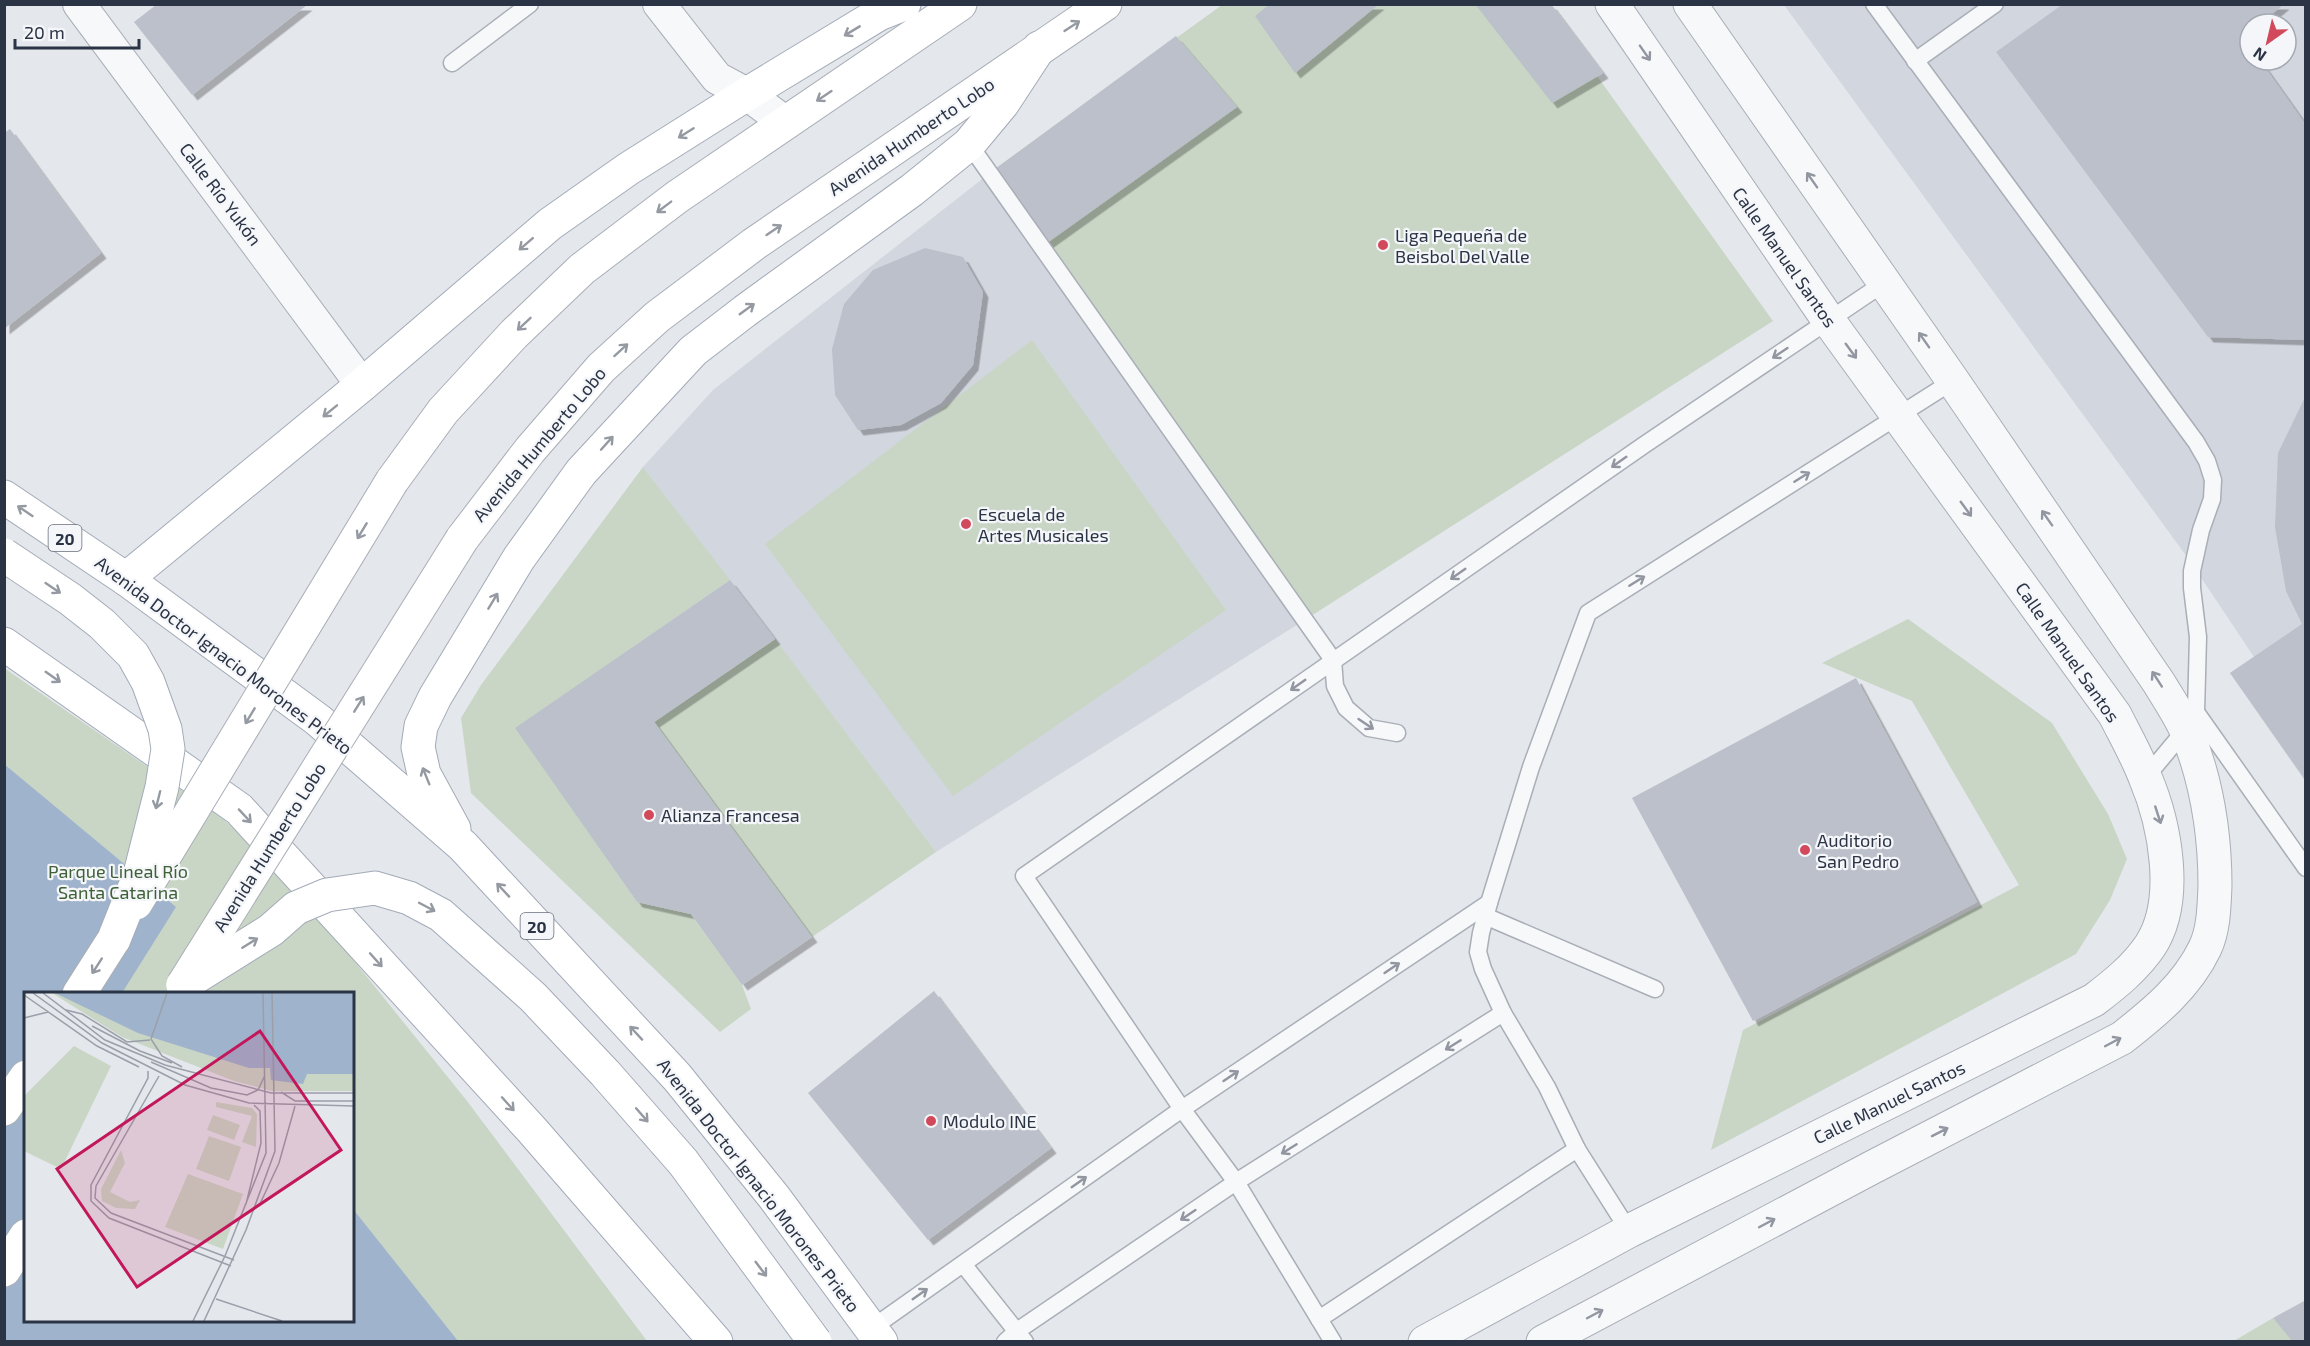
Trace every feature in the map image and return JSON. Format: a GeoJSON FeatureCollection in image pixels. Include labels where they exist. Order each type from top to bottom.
{"type":"FeatureCollection","features":[{"type":"Feature","properties":{"kind":"main road"},"geometry":{"type":"LineString","coordinates":[[126,579],[362,385],[550,224],[628,169],[747,94],[879,14],[904,4]]}},
{"type":"Feature","properties":{"kind":"main road"},"geometry":{"type":"LineString","coordinates":[[80,992],[392,481],[443,411],[514,334],[582,269],[677,197],[960,4]]}},
{"type":"Feature","properties":{"kind":"main road","name":"Avenida Humberto Lobo"},"geometry":{"type":"LineString","coordinates":[[180,989],[462,539],[530,450],[593,377],[657,317],[754,244],[1105,4]]}},
{"type":"Feature","properties":{"kind":"main road"},"geometry":{"type":"LineString","coordinates":[[463,846],[424,774],[418,747],[421,726],[435,697],[519,558],[574,482],[656,389],[693,351],[745,310],[912,190],[969,144],[1003,103],[1039,48]]}},
{"type":"Feature","properties":{"kind":"main road","name":"Avenida Doctor Ignacio Morones Prieto"},"geometry":{"type":"LineString","coordinates":[[4,497],[126,579],[318,720],[463,846],[677,1077],[774,1197],[876,1335]]}},
{"type":"Feature","properties":{"kind":"main road"},"geometry":{"type":"LineString","coordinates":[[4,555],[78,605],[102,624],[133,655],[148,682],[165,729],[168,749],[151,830],[140,873],[114,939]]}},
{"type":"Feature","properties":{"kind":"main road"},"geometry":{"type":"LineString","coordinates":[[4,644],[239,809],[532,1130],[709,1335]]}},
{"type":"Feature","properties":{"kind":"main road"},"geometry":{"type":"LineString","coordinates":[[180,989],[272,930],[296,908],[327,895],[375,888],[409,898],[441,915],[533,997],[613,1082],[683,1162],[815,1341]]}},
{"type":"Feature","properties":{"kind":"main road"},"geometry":{"type":"LineString","coordinates":[[4,1109],[24,1080]]}},
{"type":"Feature","properties":{"kind":"main road"},"geometry":{"type":"LineString","coordinates":[[4,1270],[24,1239]]}},
{"type":"Feature","properties":{"kind":"street","name":"Calle Río Yukón"},"geometry":{"type":"LineString","coordinates":[[80,4],[362,385]]}},
{"type":"Feature","properties":{"kind":"street"},"geometry":{"type":"LineString","coordinates":[[659,4],[717,78],[747,94],[786,123]]}},
{"type":"Feature","properties":{"kind":"street","name":"Calle Manuel Santos"},"geometry":{"type":"LineString","coordinates":[[1425,1341],[1629,1232],[2094,1000],[2128,974],[2151,945],[2164,913],[2167,874],[2162,827],[2145,777],[2115,715],[1829,321],[1612,4]]}},
{"type":"Feature","properties":{"kind":"street"},"geometry":{"type":"LineString","coordinates":[[1543,1341],[1860,1173],[2122,1038],[2159,1009],[2182,983],[2205,948],[2214,913],[2215,853],[2209,800],[2191,721],[2149,666],[1690,4]]}},
{"type":"Feature","properties":{"kind":"lane"},"geometry":{"type":"LineString","coordinates":[[452,63],[530,4]]}},
{"type":"Feature","properties":{"kind":"lane"},"geometry":{"type":"LineString","coordinates":[[1874,4],[2196,442],[2207,461],[2213,480],[2212,499],[2201,530],[2192,571],[2198,637],[2191,721],[2145,777]]}},
{"type":"Feature","properties":{"kind":"lane"},"geometry":{"type":"LineString","coordinates":[[1914,61],[1995,4]]}},
{"type":"Feature","properties":{"kind":"lane"},"geometry":{"type":"LineString","coordinates":[[969,144],[1333,660],[1335,686],[1346,708],[1369,729],[1397,734]]}},
{"type":"Feature","properties":{"kind":"lane"},"geometry":{"type":"LineString","coordinates":[[1333,1341],[1236,1182],[1182,1109],[1024,876],[1634,452],[1884,283]]}},
{"type":"Feature","properties":{"kind":"lane"},"geometry":{"type":"LineString","coordinates":[[1629,1232],[1577,1149],[1547,1087],[1503,1013],[1483,969],[1478,952],[1487,909],[1531,767],[1588,613],[1953,381]]}},
{"type":"Feature","properties":{"kind":"lane"},"geometry":{"type":"LineString","coordinates":[[2191,721],[2306,868]]}},
{"type":"Feature","properties":{"kind":"lane"},"geometry":{"type":"LineString","coordinates":[[1487,909],[1655,989]]}},
{"type":"Feature","properties":{"kind":"lane"},"geometry":{"type":"LineString","coordinates":[[876,1335],[963,1264],[1182,1109],[1487,909]]}},
{"type":"Feature","properties":{"kind":"lane"},"geometry":{"type":"LineString","coordinates":[[963,1264],[1016,1338],[1236,1182],[1503,1013]]}},
{"type":"Feature","properties":{"kind":"lane"},"geometry":{"type":"LineString","coordinates":[[1318,1319],[1577,1149]]}},
{"type":"Feature","properties":{"kind":"shaded area"},"geometry":{"type":"Polygon","coordinates":[[[1784,5],[2305,5],[2305,781],[2230,673],[2254,657],[2190,561],[1784,5]]]}},
{"type":"Feature","properties":{"kind":"shaded area","name":"Escuela de Artes Musicales"},"geometry":{"type":"Polygon","coordinates":[[[995,169],[1311,616],[936,852],[643,467],[713,390],[995,169]]]}},
{"type":"Feature","properties":{"kind":"green space","name":"Liga Pequeña de Beisbol Del Valle"},"geometry":{"type":"Polygon","coordinates":[[[1222,5],[1546,5],[1773,321],[1311,616],[995,169],[1222,5]]]}},
{"type":"Feature","properties":{"kind":"green space"},"geometry":{"type":"Polygon","coordinates":[[[1032,340],[1226,610],[953,796],[765,544],[1032,340]]]}},
{"type":"Feature","properties":{"kind":"green space"},"geometry":{"type":"Polygon","coordinates":[[[643,467],[730,580],[516,728],[637,902],[691,914],[742,985],[751,1009],[720,1032],[471,793],[461,718],[481,685],[643,467]]]}},
{"type":"Feature","properties":{"kind":"green space"},"geometry":{"type":"Polygon","coordinates":[[[1908,619],[2052,723],[2108,814],[2127,859],[2110,900],[2076,954],[1711,1150],[1743,1030],[2019,885],[1912,701],[1822,663],[1908,619]]]}},
{"type":"Feature","properties":{"kind":"green space"},"geometry":{"type":"Polygon","coordinates":[[[775,639],[936,852],[812,937],[654,722],[775,639]]]}},
{"type":"Feature","properties":{"kind":"green space","name":"Parque Lineal Río Santa Catarina"},"geometry":{"type":"Polygon","coordinates":[[[4,668],[222,818],[288,879],[467,1101],[647,1341],[5,1341],[4,668]]]}},
{"type":"Feature","properties":{"kind":"green space"},"geometry":{"type":"Polygon","coordinates":[[[2273,1318],[2293,1341],[2232,1342],[2273,1318]]]}},
{"type":"Feature","properties":{"kind":"water"},"geometry":{"type":"Polygon","coordinates":[[[4,764],[176,907],[123,992],[24,992],[24,1322],[354,1322],[354,1210],[458,1341],[5,1341],[4,764]]]}},
{"type":"Feature","properties":{"kind":"building"},"geometry":{"type":"Polygon","coordinates":[[[1270,4],[1379,4],[1295,73],[1255,16],[1270,4]]]}},
{"type":"Feature","properties":{"kind":"building"},"geometry":{"type":"Polygon","coordinates":[[[1475,4],[1551,4],[1603,73],[1552,103],[1475,4]]]}},
{"type":"Feature","properties":{"kind":"building"},"geometry":{"type":"Polygon","coordinates":[[[2063,4],[2284,4],[2274,12],[2238,12],[2238,72],[2268,72],[2306,125],[2306,340],[2208,337],[1996,52],[2063,4]]]}},
{"type":"Feature","properties":{"kind":"building"},"geometry":{"type":"Polygon","coordinates":[[[156,5],[307,5],[192,95],[134,22],[156,5]]]}},
{"type":"Feature","properties":{"kind":"building"},"geometry":{"type":"Polygon","coordinates":[[[1176,36],[1237,107],[1047,243],[995,169],[1176,36]]]}},
{"type":"Feature","properties":{"kind":"building"},"geometry":{"type":"Polygon","coordinates":[[[10,129],[101,253],[4,329],[4,133],[10,129]]]}},
{"type":"Feature","properties":{"kind":"building"},"geometry":{"type":"Polygon","coordinates":[[[925,248],[963,257],[983,292],[973,365],[941,403],[901,425],[858,430],[835,395],[832,349],[844,304],[873,270],[925,248]]]}},
{"type":"Feature","properties":{"kind":"building"},"geometry":{"type":"Polygon","coordinates":[[[2306,395],[2306,781],[2230,673],[2302,624],[2286,591],[2275,527],[2278,453],[2306,395]]]}},
{"type":"Feature","properties":{"kind":"building","name":"Alianza Francesa"},"geometry":{"type":"Polygon","coordinates":[[[730,580],[775,639],[654,722],[812,937],[742,985],[691,914],[637,902],[515,728],[730,580]]]}},
{"type":"Feature","properties":{"kind":"building","name":"Auditorio San Pedro"},"geometry":{"type":"Polygon","coordinates":[[[1856,678],[1977,902],[1753,1021],[1632,798],[1856,678]]]}},
{"type":"Feature","properties":{"kind":"building","name":"Modulo INE"},"geometry":{"type":"Polygon","coordinates":[[[934,991],[1051,1148],[928,1240],[808,1093],[934,991]]]}},
{"type":"Feature","properties":{"kind":"building"},"geometry":{"type":"Polygon","coordinates":[[[2306,1300],[2306,1342],[2293,1342],[2273,1318],[2306,1300]]]}},
{"type":"Feature","properties":{"kind":"place","name":"Liga Pequeña de Beisbol Del Valle"},"geometry":{"type":"Point","coordinates":[1383,245]}},
{"type":"Feature","properties":{"kind":"place","name":"Escuela de Artes Musicales"},"geometry":{"type":"Point","coordinates":[966,524]}},
{"type":"Feature","properties":{"kind":"place","name":"Alianza Francesa"},"geometry":{"type":"Point","coordinates":[649,815]}},
{"type":"Feature","properties":{"kind":"place","name":"Auditorio San Pedro"},"geometry":{"type":"Point","coordinates":[1805,850]}},
{"type":"Feature","properties":{"kind":"place","name":"Modulo INE"},"geometry":{"type":"Point","coordinates":[931,1121]}}]}
